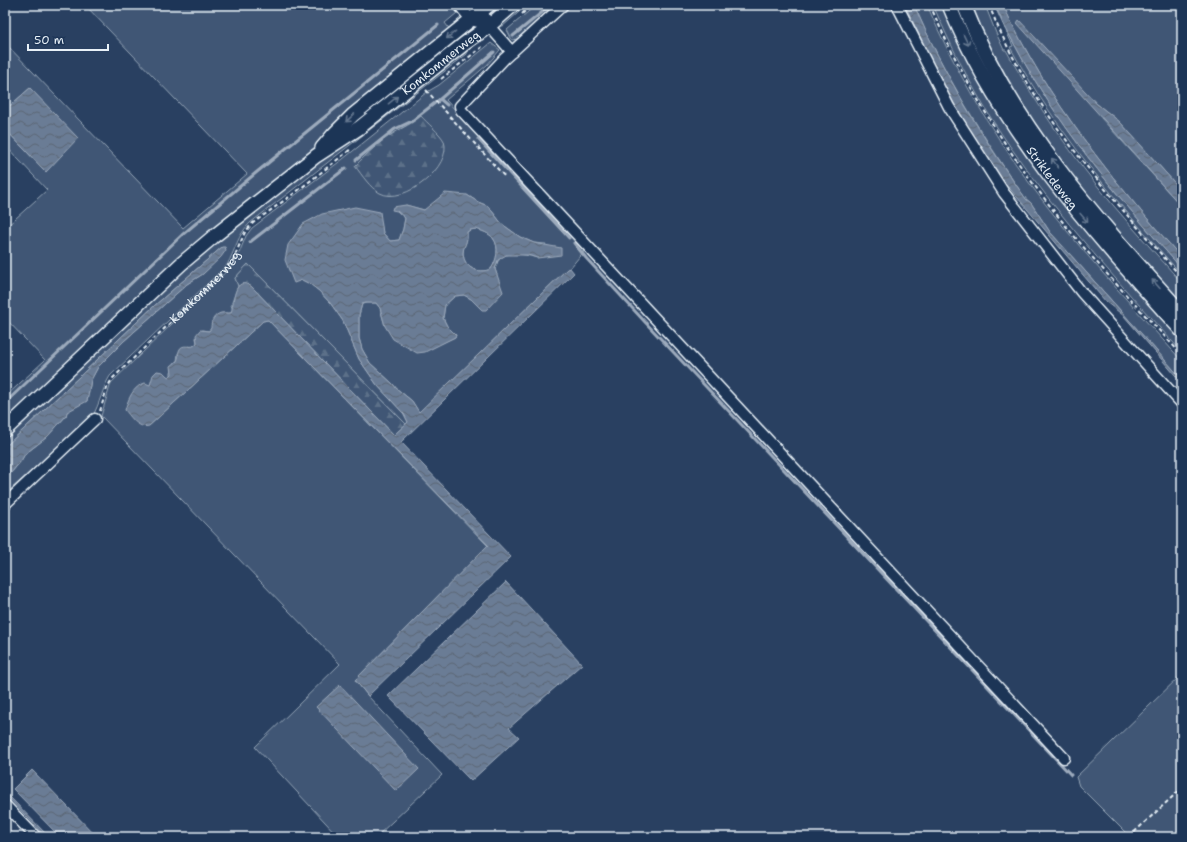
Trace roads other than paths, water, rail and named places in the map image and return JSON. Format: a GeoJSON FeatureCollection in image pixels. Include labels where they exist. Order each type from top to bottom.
{"type":"FeatureCollection","features":[{"type":"Feature","properties":{"kind":"main road","name":"Strikledeweg"},"geometry":{"type":"LineString","coordinates":[[949,5],[981,70],[1026,143],[1065,195],[1133,277],[1182,331]]}},
{"type":"Feature","properties":{"kind":"main road","name":"Strikledeweg"},"geometry":{"type":"LineString","coordinates":[[964,5],[991,64],[1036,136],[1074,189],[1182,313]]}},
{"type":"Feature","properties":{"kind":"main road","name":"Komkommerweg"},"geometry":{"type":"LineString","coordinates":[[316,156],[334,134],[353,115],[471,20],[482,7]]}},
{"type":"Feature","properties":{"kind":"main road","name":"Komkommerweg"},"geometry":{"type":"LineString","coordinates":[[5,430],[181,264],[213,237],[316,156],[359,128],[464,44],[496,34],[517,10]]}},
{"type":"Feature","properties":{"kind":"street","name":"Komkommerweg"},"geometry":{"type":"LineString","coordinates":[[459,5],[471,20],[496,34]]}},
{"type":"Feature","properties":{"kind":"street"},"geometry":{"type":"LineString","coordinates":[[563,5],[512,52],[460,106],[461,110],[1064,758]]}},
{"type":"Feature","properties":{"kind":"street"},"geometry":{"type":"LineString","coordinates":[[897,5],[949,107],[1004,193],[1082,293],[1182,404]]}},
{"type":"Feature","properties":{"kind":"street","name":"Komkommerweg"},"geometry":{"type":"LineString","coordinates":[[482,7],[496,34]]}},
{"type":"Feature","properties":{"kind":"street"},"geometry":{"type":"LineString","coordinates":[[496,34],[512,52]]}},
{"type":"Feature","properties":{"kind":"street"},"geometry":{"type":"LineString","coordinates":[[5,504],[95,419]]}},
{"type":"Feature","properties":{"kind":"street"},"geometry":{"type":"LineString","coordinates":[[5,805],[36,837]]}},
{"type":"Feature","properties":{"kind":"water"},"geometry":{"type":"Polygon","coordinates":[[[905,5],[914,5],[951,81],[979,129],[994,153],[1026,199],[1031,203],[1050,232],[1182,379],[1182,383],[1124,316],[1106,302],[1005,183],[966,124],[939,77],[905,5]]]}},
{"type":"Feature","properties":{"kind":"water"},"geometry":{"type":"Polygon","coordinates":[[[995,5],[1003,5],[1020,40],[1061,106],[1107,169],[1182,258],[1182,269],[1118,195],[1059,117],[1024,62],[995,5]]]}},
{"type":"Feature","properties":{"kind":"water"},"geometry":{"type":"Polygon","coordinates":[[[1019,20],[1097,104],[1120,122],[1182,191],[1182,207],[1017,23],[1019,20]]]}},
{"type":"Feature","properties":{"kind":"water"},"geometry":{"type":"Polygon","coordinates":[[[30,88],[78,138],[46,172],[5,129],[5,110],[30,88]]]}},
{"type":"Feature","properties":{"kind":"water"},"geometry":{"type":"Polygon","coordinates":[[[445,193],[467,195],[488,206],[502,224],[520,237],[534,243],[561,248],[561,255],[537,258],[528,255],[506,255],[498,260],[495,269],[503,292],[486,310],[482,310],[471,299],[464,295],[455,296],[445,305],[443,318],[447,326],[456,335],[455,337],[425,352],[417,353],[393,339],[385,326],[380,308],[376,303],[362,304],[359,315],[359,338],[362,349],[370,363],[412,401],[419,412],[567,269],[570,268],[574,273],[401,442],[511,557],[368,696],[355,680],[488,545],[268,320],[263,321],[149,426],[141,426],[138,424],[125,410],[129,398],[137,387],[145,383],[150,385],[153,375],[157,371],[163,372],[169,377],[172,374],[171,366],[177,361],[180,348],[195,345],[197,343],[196,335],[200,330],[209,331],[212,321],[216,315],[231,313],[238,287],[241,284],[246,284],[252,287],[394,435],[408,422],[404,414],[377,385],[359,359],[343,321],[331,304],[310,284],[302,280],[294,283],[285,260],[288,245],[303,224],[322,214],[355,207],[380,212],[383,233],[390,241],[399,240],[405,218],[397,211],[392,210],[393,207],[406,205],[424,210],[445,193]],[[476,229],[467,232],[467,240],[463,251],[464,258],[466,263],[473,269],[482,271],[491,269],[497,254],[495,242],[491,236],[476,229]]]}},
{"type":"Feature","properties":{"kind":"water"},"geometry":{"type":"Polygon","coordinates":[[[222,247],[225,247],[226,250],[221,257],[203,274],[187,284],[124,341],[98,367],[91,380],[87,401],[67,412],[66,416],[47,437],[25,454],[5,480],[5,447],[154,306],[222,247]]]}},
{"type":"Feature","properties":{"kind":"water"},"geometry":{"type":"Polygon","coordinates":[[[506,582],[582,664],[509,728],[519,737],[471,781],[388,696],[506,582]]]}},
{"type":"Feature","properties":{"kind":"water"},"geometry":{"type":"Polygon","coordinates":[[[340,685],[419,769],[396,791],[316,707],[340,685]]]}},
{"type":"Feature","properties":{"kind":"water"},"geometry":{"type":"Polygon","coordinates":[[[32,770],[97,837],[60,837],[13,789],[32,770]]]}},
{"type":"Feature","properties":{"kind":"water"},"geometry":{"type":"Polygon","coordinates":[[[5,792],[49,837],[46,837],[5,794],[5,792]]]}},
{"type":"Feature","properties":{"kind":"waterway"},"geometry":{"type":"LineString","coordinates":[[513,36],[551,5]]}},
{"type":"Feature","properties":{"kind":"waterway"},"geometry":{"type":"LineString","coordinates":[[5,403],[182,235],[438,25]]}},
{"type":"Feature","properties":{"kind":"waterway"},"geometry":{"type":"LineString","coordinates":[[356,160],[395,129],[412,121],[494,52]]}},
{"type":"Feature","properties":{"kind":"waterway"},"geometry":{"type":"LineString","coordinates":[[440,99],[447,105]]}},
{"type":"Feature","properties":{"kind":"waterway"},"geometry":{"type":"LineString","coordinates":[[478,139],[569,238]]}},
{"type":"Feature","properties":{"kind":"waterway"},"geometry":{"type":"LineString","coordinates":[[250,242],[346,168]]}},
{"type":"Feature","properties":{"kind":"waterway"},"geometry":{"type":"LineString","coordinates":[[574,243],[645,322],[1071,775]]}}]}
